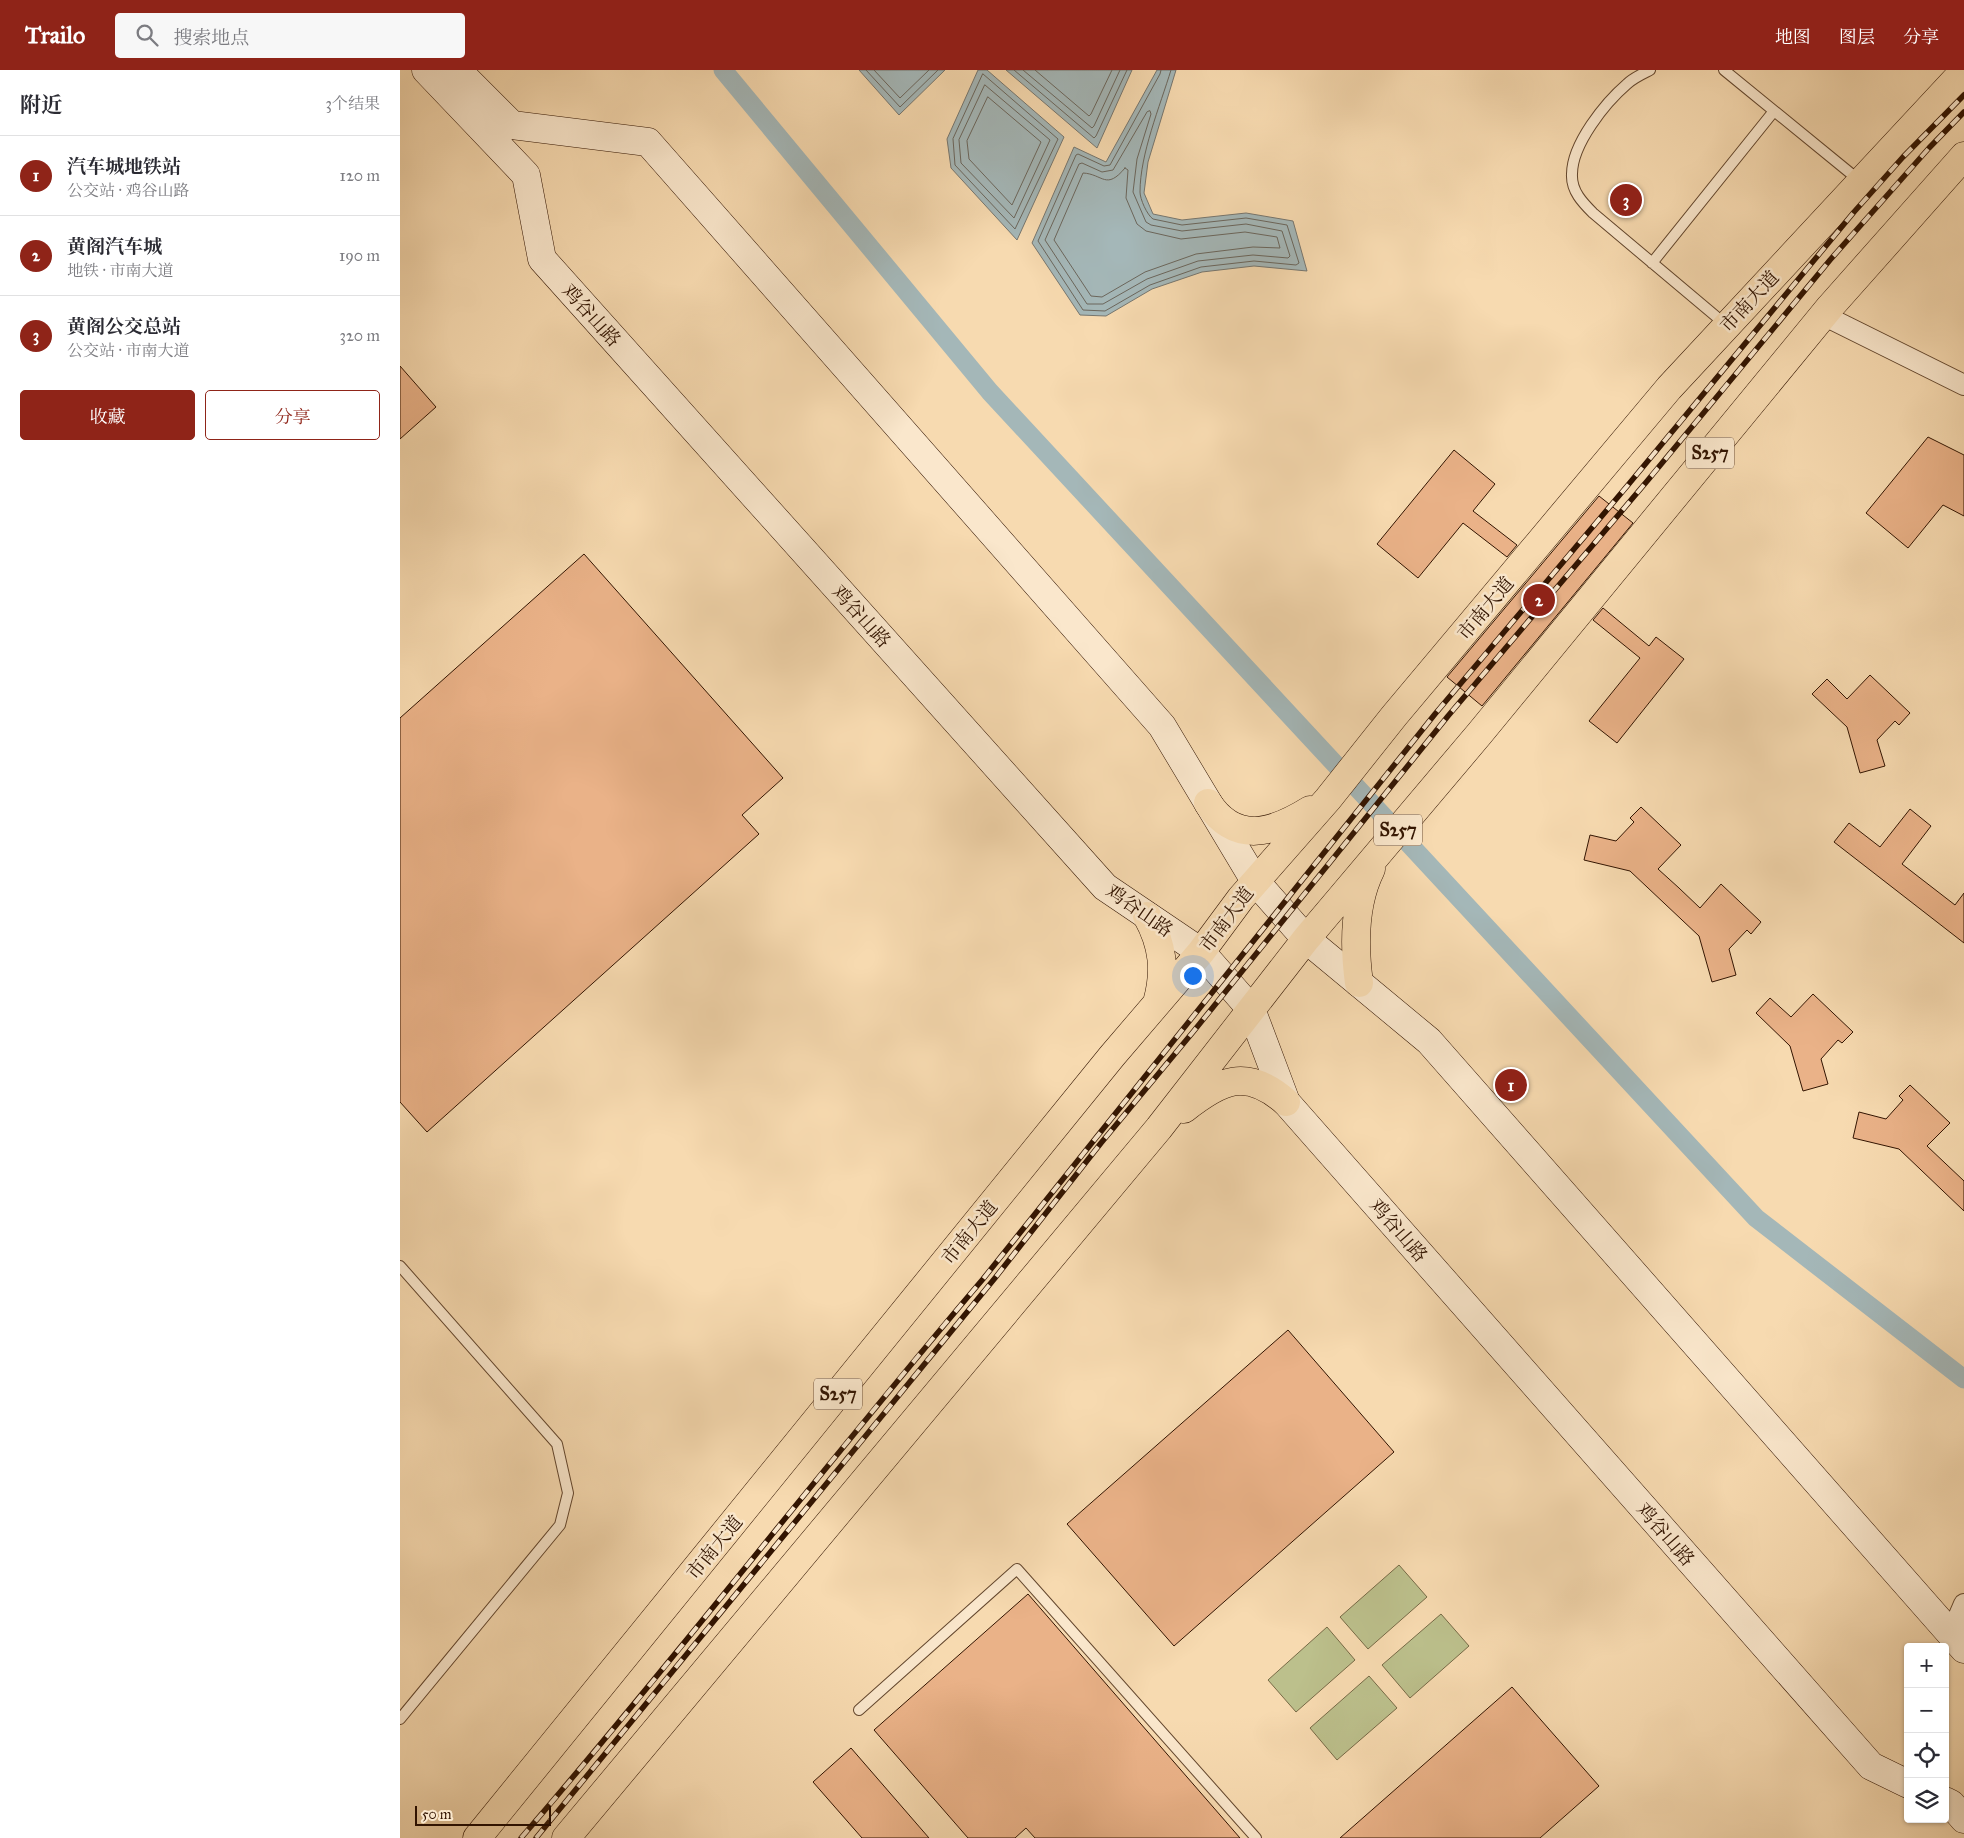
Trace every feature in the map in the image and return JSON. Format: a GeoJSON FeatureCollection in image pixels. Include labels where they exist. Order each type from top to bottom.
{"type":"FeatureCollection","features":[{"type":"Feature","properties":{"kind":"main road","name":"鸡谷山路"},"geometry":{"type":"LineString","coordinates":[[426,70],[526,174],[542,258],[1105,887],[1201,952],[1251,1009],[1286,1102],[1871,1766],[1904,1782]]}},
{"type":"Feature","properties":{"kind":"main road"},"geometry":{"type":"LineString","coordinates":[[457,70],[512,125],[648,142],[1162,726],[1255,881],[1306,939],[1429,1041],[1957,1641]]}},
{"type":"Feature","properties":{"kind":"main road","name":"市南大道"},"geometry":{"type":"LineString","coordinates":[[477,1838],[1112,1056],[1201,952],[1255,881],[1328,799],[1669,388],[1964,71]]}},
{"type":"Feature","properties":{"kind":"main road","name":"S257"},"geometry":{"type":"LineString","coordinates":[[566,1838],[1159,1128],[1306,939],[1462,754],[1823,316],[1964,156]]}},
{"type":"Feature","properties":{"kind":"main road"},"geometry":{"type":"LineString","coordinates":[[1208,803],[1216,816],[1228,825],[1242,831],[1258,832],[1292,821],[1328,799]]}},
{"type":"Feature","properties":{"kind":"main road"},"geometry":{"type":"LineString","coordinates":[[1359,983],[1356,956],[1360,902],[1368,875],[1381,850]]}},
{"type":"Feature","properties":{"kind":"main road"},"geometry":{"type":"LineString","coordinates":[[1148,916],[1162,950],[1162,987],[1156,1004]]}},
{"type":"Feature","properties":{"kind":"main road"},"geometry":{"type":"LineString","coordinates":[[1159,1128],[1210,1089],[1226,1083],[1242,1081],[1258,1084],[1274,1091],[1286,1102]]}},
{"type":"Feature","properties":{"kind":"main road"},"geometry":{"type":"LineString","coordinates":[[1949,1803],[1964,1819]]}},
{"type":"Feature","properties":{"kind":"street"},"geometry":{"type":"LineString","coordinates":[[1823,316],[1964,385]]}},
{"type":"Feature","properties":{"kind":"street"},"geometry":{"type":"LineString","coordinates":[[1957,1641],[1964,1604]]}},
{"type":"Feature","properties":{"kind":"lane"},"geometry":{"type":"LineString","coordinates":[[1650,70],[1627,83],[1596,118],[1576,152],[1571,175],[1578,198],[1593,213],[1727,325]]}},
{"type":"Feature","properties":{"kind":"lane"},"geometry":{"type":"LineString","coordinates":[[1724,70],[1861,181]]}},
{"type":"Feature","properties":{"kind":"lane"},"geometry":{"type":"LineString","coordinates":[[1652,263],[1774,111]]}},
{"type":"Feature","properties":{"kind":"lane"},"geometry":{"type":"LineString","coordinates":[[400,1266],[557,1444],[568,1492],[560,1524],[400,1719]]}},
{"type":"Feature","properties":{"kind":"lane"},"geometry":{"type":"LineString","coordinates":[[860,1710],[1017,1569],[1256,1838]]}},
{"type":"Feature","properties":{"kind":"green space"},"geometry":{"type":"Polygon","coordinates":[[[1399,1565],[1427,1597],[1368,1649],[1340,1617],[1399,1565]]]}},
{"type":"Feature","properties":{"kind":"green space"},"geometry":{"type":"Polygon","coordinates":[[[1441,1614],[1469,1646],[1410,1698],[1382,1665],[1441,1614]]]}},
{"type":"Feature","properties":{"kind":"green space"},"geometry":{"type":"Polygon","coordinates":[[[1327,1627],[1355,1660],[1296,1712],[1268,1680],[1327,1627]]]}},
{"type":"Feature","properties":{"kind":"green space"},"geometry":{"type":"Polygon","coordinates":[[[1369,1676],[1397,1708],[1337,1760],[1310,1728],[1369,1676]]]}},
{"type":"Feature","properties":{"kind":"water"},"geometry":{"type":"Polygon","coordinates":[[[859,70],[945,70],[899,115],[859,70]]]}},
{"type":"Feature","properties":{"kind":"water"},"geometry":{"type":"Polygon","coordinates":[[[978,70],[987,70],[1064,137],[1017,240],[951,168],[947,139],[978,70]]]}},
{"type":"Feature","properties":{"kind":"water"},"geometry":{"type":"Polygon","coordinates":[[[1006,70],[1132,70],[1097,148],[1006,70]]]}},
{"type":"Feature","properties":{"kind":"water"},"geometry":{"type":"Polygon","coordinates":[[[1157,70],[1176,70],[1148,162],[1144,193],[1153,214],[1182,220],[1246,213],[1293,221],[1307,271],[1254,266],[1202,272],[1152,289],[1106,316],[1080,315],[1032,243],[1074,147],[1106,162],[1157,70]]]}},
{"type":"Feature","properties":{"kind":"building"},"geometry":{"type":"Polygon","coordinates":[[[400,366],[436,407],[400,439],[400,366]]]}},
{"type":"Feature","properties":{"kind":"building"},"geometry":{"type":"Polygon","coordinates":[[[1928,437],[1964,455],[1964,516],[1943,505],[1908,548],[1866,513],[1928,437]]]}},
{"type":"Feature","properties":{"kind":"building"},"geometry":{"type":"Polygon","coordinates":[[[1454,450],[1495,484],[1473,511],[1517,545],[1507,557],[1463,523],[1418,578],[1377,544],[1454,450]]]}},
{"type":"Feature","properties":{"kind":"building"},"geometry":{"type":"Polygon","coordinates":[[[1599,496],[1633,523],[1482,706],[1447,677],[1599,496]]]}},
{"type":"Feature","properties":{"kind":"building"},"geometry":{"type":"Polygon","coordinates":[[[584,554],[783,778],[742,815],[759,834],[427,1132],[400,1102],[400,718],[584,554]]]}},
{"type":"Feature","properties":{"kind":"building"},"geometry":{"type":"Polygon","coordinates":[[[1603,608],[1649,646],[1656,637],[1684,659],[1617,743],[1589,721],[1640,658],[1593,620],[1603,608]]]}},
{"type":"Feature","properties":{"kind":"building"},"geometry":{"type":"Polygon","coordinates":[[[1870,675],[1910,713],[1899,725],[1895,721],[1877,740],[1885,766],[1860,773],[1847,727],[1812,694],[1827,679],[1847,699],[1870,675]]]}},
{"type":"Feature","properties":{"kind":"building"},"geometry":{"type":"Polygon","coordinates":[[[1641,807],[1681,845],[1658,869],[1700,908],[1721,884],[1761,922],[1751,934],[1747,930],[1729,949],[1736,975],[1712,982],[1699,936],[1630,871],[1584,860],[1590,835],[1616,841],[1634,822],[1630,818],[1641,807]]]}},
{"type":"Feature","properties":{"kind":"building"},"geometry":{"type":"Polygon","coordinates":[[[1910,809],[1931,826],[1902,864],[1955,905],[1964,893],[1964,943],[1834,842],[1849,823],[1880,847],[1910,809]]]}},
{"type":"Feature","properties":{"kind":"building"},"geometry":{"type":"Polygon","coordinates":[[[1813,994],[1853,1032],[1842,1043],[1838,1040],[1821,1059],[1828,1084],[1803,1091],[1790,1046],[1756,1013],[1770,998],[1791,1017],[1813,994]]]}},
{"type":"Feature","properties":{"kind":"building"},"geometry":{"type":"Polygon","coordinates":[[[1910,1085],[1950,1123],[1927,1146],[1964,1181],[1964,1211],[1899,1149],[1853,1138],[1859,1112],[1886,1119],[1903,1100],[1899,1096],[1910,1085]]]}},
{"type":"Feature","properties":{"kind":"building"},"geometry":{"type":"Polygon","coordinates":[[[1288,1330],[1394,1452],[1174,1646],[1067,1524],[1288,1330]]]}},
{"type":"Feature","properties":{"kind":"building"},"geometry":{"type":"Polygon","coordinates":[[[1028,1594],[1240,1838],[1035,1838],[1026,1828],[1015,1838],[968,1838],[874,1730],[1028,1594]]]}},
{"type":"Feature","properties":{"kind":"building"},"geometry":{"type":"Polygon","coordinates":[[[1512,1687],[1599,1786],[1540,1838],[1340,1838],[1512,1687]]]}},
{"type":"Feature","properties":{"kind":"building"},"geometry":{"type":"Polygon","coordinates":[[[851,1748],[929,1838],[862,1838],[813,1782],[851,1748]]]}},
{"type":"Feature","properties":{"kind":"waterway"},"geometry":{"type":"LineString","coordinates":[[723,70],[990,392],[1756,1218],[1964,1379]]}},
{"type":"Feature","properties":{"kind":"railway"},"geometry":{"type":"LineString","coordinates":[[521,1838],[638,1699],[983,1279],[1435,714],[1854,212],[1903,157],[1964,95]]}},
{"type":"Feature","properties":{"kind":"railway"},"geometry":{"type":"LineString","coordinates":[[536,1838],[995,1278],[1101,1143],[1448,716],[1648,480],[1830,260],[1929,148],[1964,112]]}},
{"type":"Feature","properties":{"kind":"place","name":"黄阁公交总站"},"geometry":{"type":"Point","coordinates":[1626,200]}},
{"type":"Feature","properties":{"kind":"place","name":"黄阁汽车城"},"geometry":{"type":"Point","coordinates":[1539,600]}},
{"type":"Feature","properties":{"kind":"place","name":"汽车城地铁站"},"geometry":{"type":"Point","coordinates":[1511,1085]}}]}
